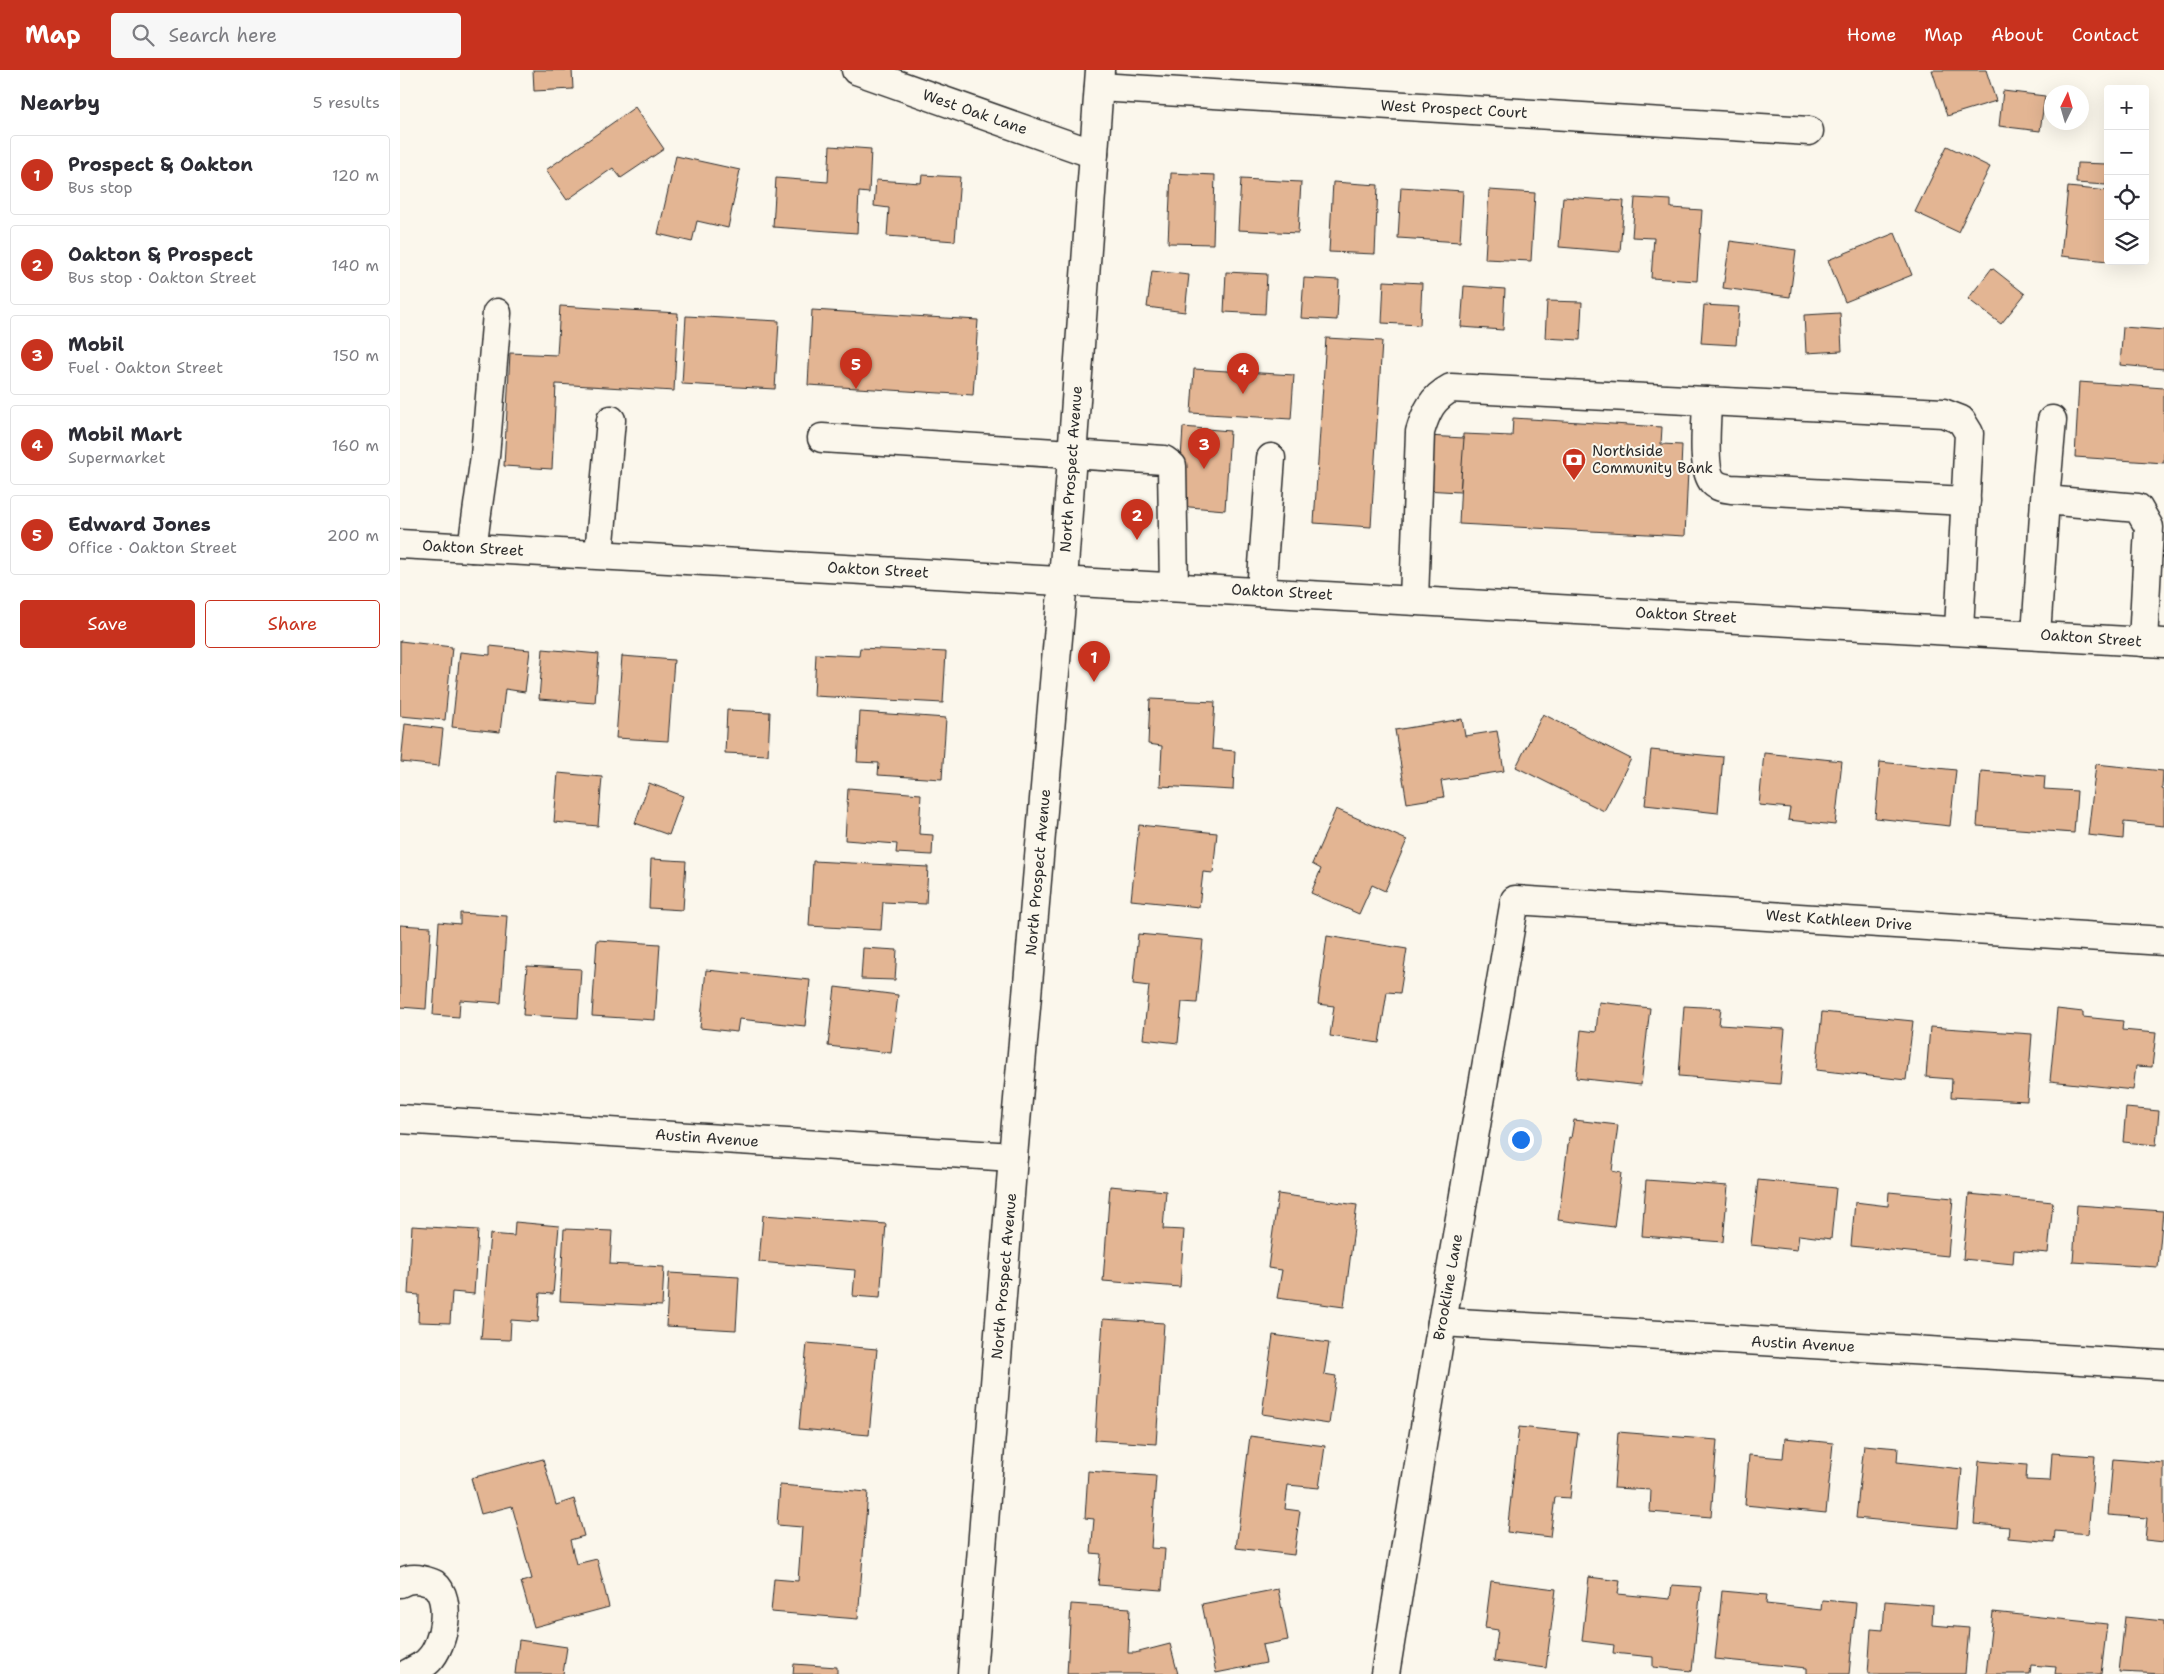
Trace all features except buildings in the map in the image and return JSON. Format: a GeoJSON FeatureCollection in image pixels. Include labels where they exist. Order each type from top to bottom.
{"type":"FeatureCollection","features":[{"type":"Feature","properties":{"kind":"street","name":"West Oak Lane"},"geometry":{"type":"LineString","coordinates":[[856,70],[1094,154]]}},
{"type":"Feature","properties":{"kind":"street","name":"North Prospect Avenue"},"geometry":{"type":"LineString","coordinates":[[972,1674],[1013,1157],[1063,580],[1099,79]]}},
{"type":"Feature","properties":{"kind":"street","name":"West Prospect Court"},"geometry":{"type":"LineString","coordinates":[[1099,79],[1809,131]]}},
{"type":"Feature","properties":{"kind":"street"},"geometry":{"type":"LineString","coordinates":[[472,548],[484,456],[497,313]]}},
{"type":"Feature","properties":{"kind":"street"},"geometry":{"type":"LineString","coordinates":[[1414,600],[1420,432],[1426,412],[1439,394],[1451,388],[1707,400],[1943,413],[1960,420],[1969,432],[1959,630]]}},
{"type":"Feature","properties":{"kind":"street"},"geometry":{"type":"LineString","coordinates":[[1707,400],[1708,469],[1712,480],[1719,487],[1731,490],[1966,502]]}},
{"type":"Feature","properties":{"kind":"street"},"geometry":{"type":"LineString","coordinates":[[599,554],[611,420]]}},
{"type":"Feature","properties":{"kind":"street"},"geometry":{"type":"LineString","coordinates":[[2036,635],[2052,420]]}},
{"type":"Feature","properties":{"kind":"street"},"geometry":{"type":"LineString","coordinates":[[822,438],[1164,460],[1172,466],[1174,586]]}},
{"type":"Feature","properties":{"kind":"street"},"geometry":{"type":"LineString","coordinates":[[1261,591],[1271,458]]}},
{"type":"Feature","properties":{"kind":"street"},"geometry":{"type":"LineString","coordinates":[[2045,500],[2138,508],[2149,527],[2153,642]]}},
{"type":"Feature","properties":{"kind":"street","name":"Oakton Street"},"geometry":{"type":"LineString","coordinates":[[400,544],[2153,642]]}},
{"type":"Feature","properties":{"kind":"street","name":"West Kathleen Drive"},"geometry":{"type":"LineString","coordinates":[[1514,900],[2164,941]]}},
{"type":"Feature","properties":{"kind":"street","name":"Brookline Lane"},"geometry":{"type":"LineString","coordinates":[[1385,1674],[1442,1322],[1514,900]]}},
{"type":"Feature","properties":{"kind":"street","name":"Austin Avenue"},"geometry":{"type":"LineString","coordinates":[[400,1119],[1013,1157]]}},
{"type":"Feature","properties":{"kind":"street","name":"Austin Avenue"},"geometry":{"type":"LineString","coordinates":[[1442,1322],[2164,1366]]}},
{"type":"Feature","properties":{"kind":"street"},"geometry":{"type":"LineString","coordinates":[[400,1583],[407,1580],[420,1580],[434,1584],[442,1598],[446,1612],[438,1647],[429,1661],[406,1671]]}},
{"type":"Feature","properties":{"kind":"place","name":"Edward Jones"},"geometry":{"type":"Point","coordinates":[856,389]}},
{"type":"Feature","properties":{"kind":"place","name":"Mobil Mart"},"geometry":{"type":"Point","coordinates":[1243,394]}},
{"type":"Feature","properties":{"kind":"place","name":"Mobil"},"geometry":{"type":"Point","coordinates":[1204,469]}},
{"type":"Feature","properties":{"kind":"place","name":"Northside Community Bank"},"geometry":{"type":"Point","coordinates":[1574,481]}},
{"type":"Feature","properties":{"kind":"place","name":"Oakton & Prospect"},"geometry":{"type":"Point","coordinates":[1137,540]}},
{"type":"Feature","properties":{"kind":"place","name":"Prospect & Oakton"},"geometry":{"type":"Point","coordinates":[1094,682]}}]}
